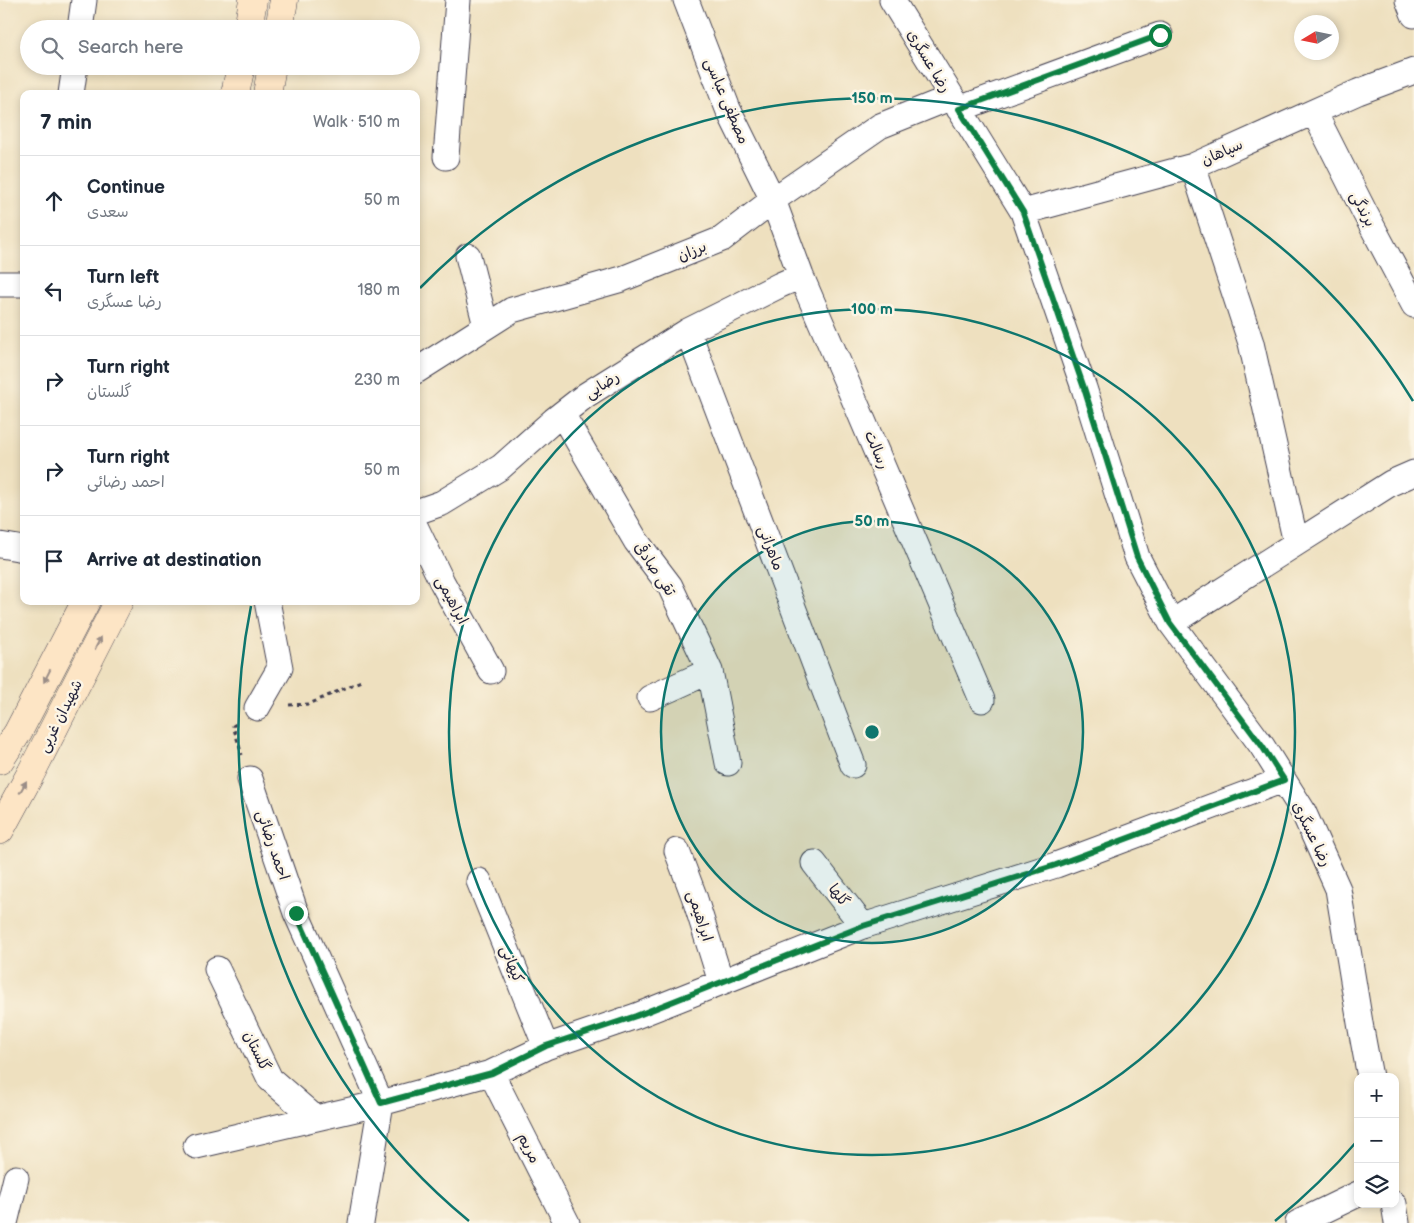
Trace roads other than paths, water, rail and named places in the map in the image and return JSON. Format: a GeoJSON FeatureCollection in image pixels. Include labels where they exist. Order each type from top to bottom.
{"type":"FeatureCollection","features":[{"type":"Feature","properties":{"kind":"main road"},"geometry":{"type":"LineString","coordinates":[[250,20],[253,0]]}},
{"type":"Feature","properties":{"kind":"main road"},"geometry":{"type":"LineString","coordinates":[[281,20],[284,0]]}},
{"type":"Feature","properties":{"kind":"main road"},"geometry":{"type":"LineString","coordinates":[[236,90],[239,75]]}},
{"type":"Feature","properties":{"kind":"main road"},"geometry":{"type":"LineString","coordinates":[[269,90],[271,75]]}},
{"type":"Feature","properties":{"kind":"main road","name":"شهیدان غربی"},"geometry":{"type":"LineString","coordinates":[[0,760],[9,734],[84,605]]}},
{"type":"Feature","properties":{"kind":"main road","name":"شهیدان غربی"},"geometry":{"type":"LineString","coordinates":[[0,830],[117,605]]}},
{"type":"Feature","properties":{"kind":"street"},"geometry":{"type":"LineString","coordinates":[[81,20],[84,0]]}},
{"type":"Feature","properties":{"kind":"street"},"geometry":{"type":"LineString","coordinates":[[446,157],[458,0]]}},
{"type":"Feature","properties":{"kind":"street","name":"مصطفی عباسی"},"geometry":{"type":"LineString","coordinates":[[686,0],[728,110],[774,200]]}},
{"type":"Feature","properties":{"kind":"street","name":"رضا عسگری"},"geometry":{"type":"LineString","coordinates":[[892,0],[1023,212],[1084,388],[1137,557],[1170,623],[1262,746],[1284,780],[1303,811],[1338,889],[1360,1028],[1369,1073]]}},
{"type":"Feature","properties":{"kind":"street"},"geometry":{"type":"LineString","coordinates":[[1408,0],[1414,15]]}},
{"type":"Feature","properties":{"kind":"street","name":"برزان"},"geometry":{"type":"LineString","coordinates":[[420,368],[512,310],[622,279],[722,239],[880,126],[1160,35]]}},
{"type":"Feature","properties":{"kind":"street","name":"سپاهان"},"geometry":{"type":"LineString","coordinates":[[1023,212],[1193,166],[1358,92],[1414,71]]}},
{"type":"Feature","properties":{"kind":"street"},"geometry":{"type":"LineString","coordinates":[[72,90],[74,75]]}},
{"type":"Feature","properties":{"kind":"street","name":"برندگی"},"geometry":{"type":"LineString","coordinates":[[1314,112],[1414,305]]}},
{"type":"Feature","properties":{"kind":"street"},"geometry":{"type":"LineString","coordinates":[[1193,166],[1251,343],[1296,543]]}},
{"type":"Feature","properties":{"kind":"street","name":"رسالت"},"geometry":{"type":"LineString","coordinates":[[774,200],[801,276],[982,700]]}},
{"type":"Feature","properties":{"kind":"street"},"geometry":{"type":"LineString","coordinates":[[468,256],[486,326]]}},
{"type":"Feature","properties":{"kind":"street","name":"رضایی"},"geometry":{"type":"LineString","coordinates":[[420,511],[442,503],[501,467],[586,395],[688,330],[801,276]]}},
{"type":"Feature","properties":{"kind":"street"},"geometry":{"type":"LineString","coordinates":[[0,284],[20,284]]}},
{"type":"Feature","properties":{"kind":"street","name":"ماهرانی"},"geometry":{"type":"LineString","coordinates":[[688,330],[853,765]]}},
{"type":"Feature","properties":{"kind":"street","name":"تقی صادقی"},"geometry":{"type":"LineString","coordinates":[[562,414],[636,541],[670,586],[710,671],[728,764]]}},
{"type":"Feature","properties":{"kind":"street"},"geometry":{"type":"LineString","coordinates":[[1170,623],[1296,543],[1392,484],[1414,473]]}},
{"type":"Feature","properties":{"kind":"street","name":"ابراهیمی"},"geometry":{"type":"LineString","coordinates":[[420,536],[442,582],[491,671]]}},
{"type":"Feature","properties":{"kind":"street"},"geometry":{"type":"LineString","coordinates":[[0,545],[20,548]]}},
{"type":"Feature","properties":{"kind":"street"},"geometry":{"type":"LineString","coordinates":[[257,708],[280,668],[268,605]]}},
{"type":"Feature","properties":{"kind":"street"},"geometry":{"type":"LineString","coordinates":[[650,698],[710,671]]}},
{"type":"Feature","properties":{"kind":"street","name":"احمد رضائی"},"geometry":{"type":"LineString","coordinates":[[250,779],[296,913],[381,1103]]}},
{"type":"Feature","properties":{"kind":"street"},"geometry":{"type":"LineString","coordinates":[[196,1146],[381,1103],[492,1073],[546,1046],[636,1016],[863,926],[1056,865],[1284,780]]}},
{"type":"Feature","properties":{"kind":"street","name":"ابراهیمی"},"geometry":{"type":"LineString","coordinates":[[677,851],[694,896],[721,982]]}},
{"type":"Feature","properties":{"kind":"street","name":"گلها"},"geometry":{"type":"LineString","coordinates":[[814,863],[863,926]]}},
{"type":"Feature","properties":{"kind":"street","name":"کیهانی"},"geometry":{"type":"LineString","coordinates":[[478,881],[546,1046]]}},
{"type":"Feature","properties":{"kind":"street","name":"گلستان"},"geometry":{"type":"LineString","coordinates":[[217,969],[270,1079],[315,1118]]}},
{"type":"Feature","properties":{"kind":"street","name":"مریم"},"geometry":{"type":"LineString","coordinates":[[492,1073],[567,1223]]}},
{"type":"Feature","properties":{"kind":"street"},"geometry":{"type":"LineString","coordinates":[[361,1223],[381,1103]]}},
{"type":"Feature","properties":{"kind":"street"},"geometry":{"type":"LineString","coordinates":[[5,1223],[16,1178]]}},
{"type":"Feature","properties":{"kind":"street"},"geometry":{"type":"LineString","coordinates":[[1298,1223],[1354,1196]]}},
{"type":"Feature","properties":{"kind":"street"},"geometry":{"type":"LineString","coordinates":[[1395,1208],[1397,1223]]}}]}
